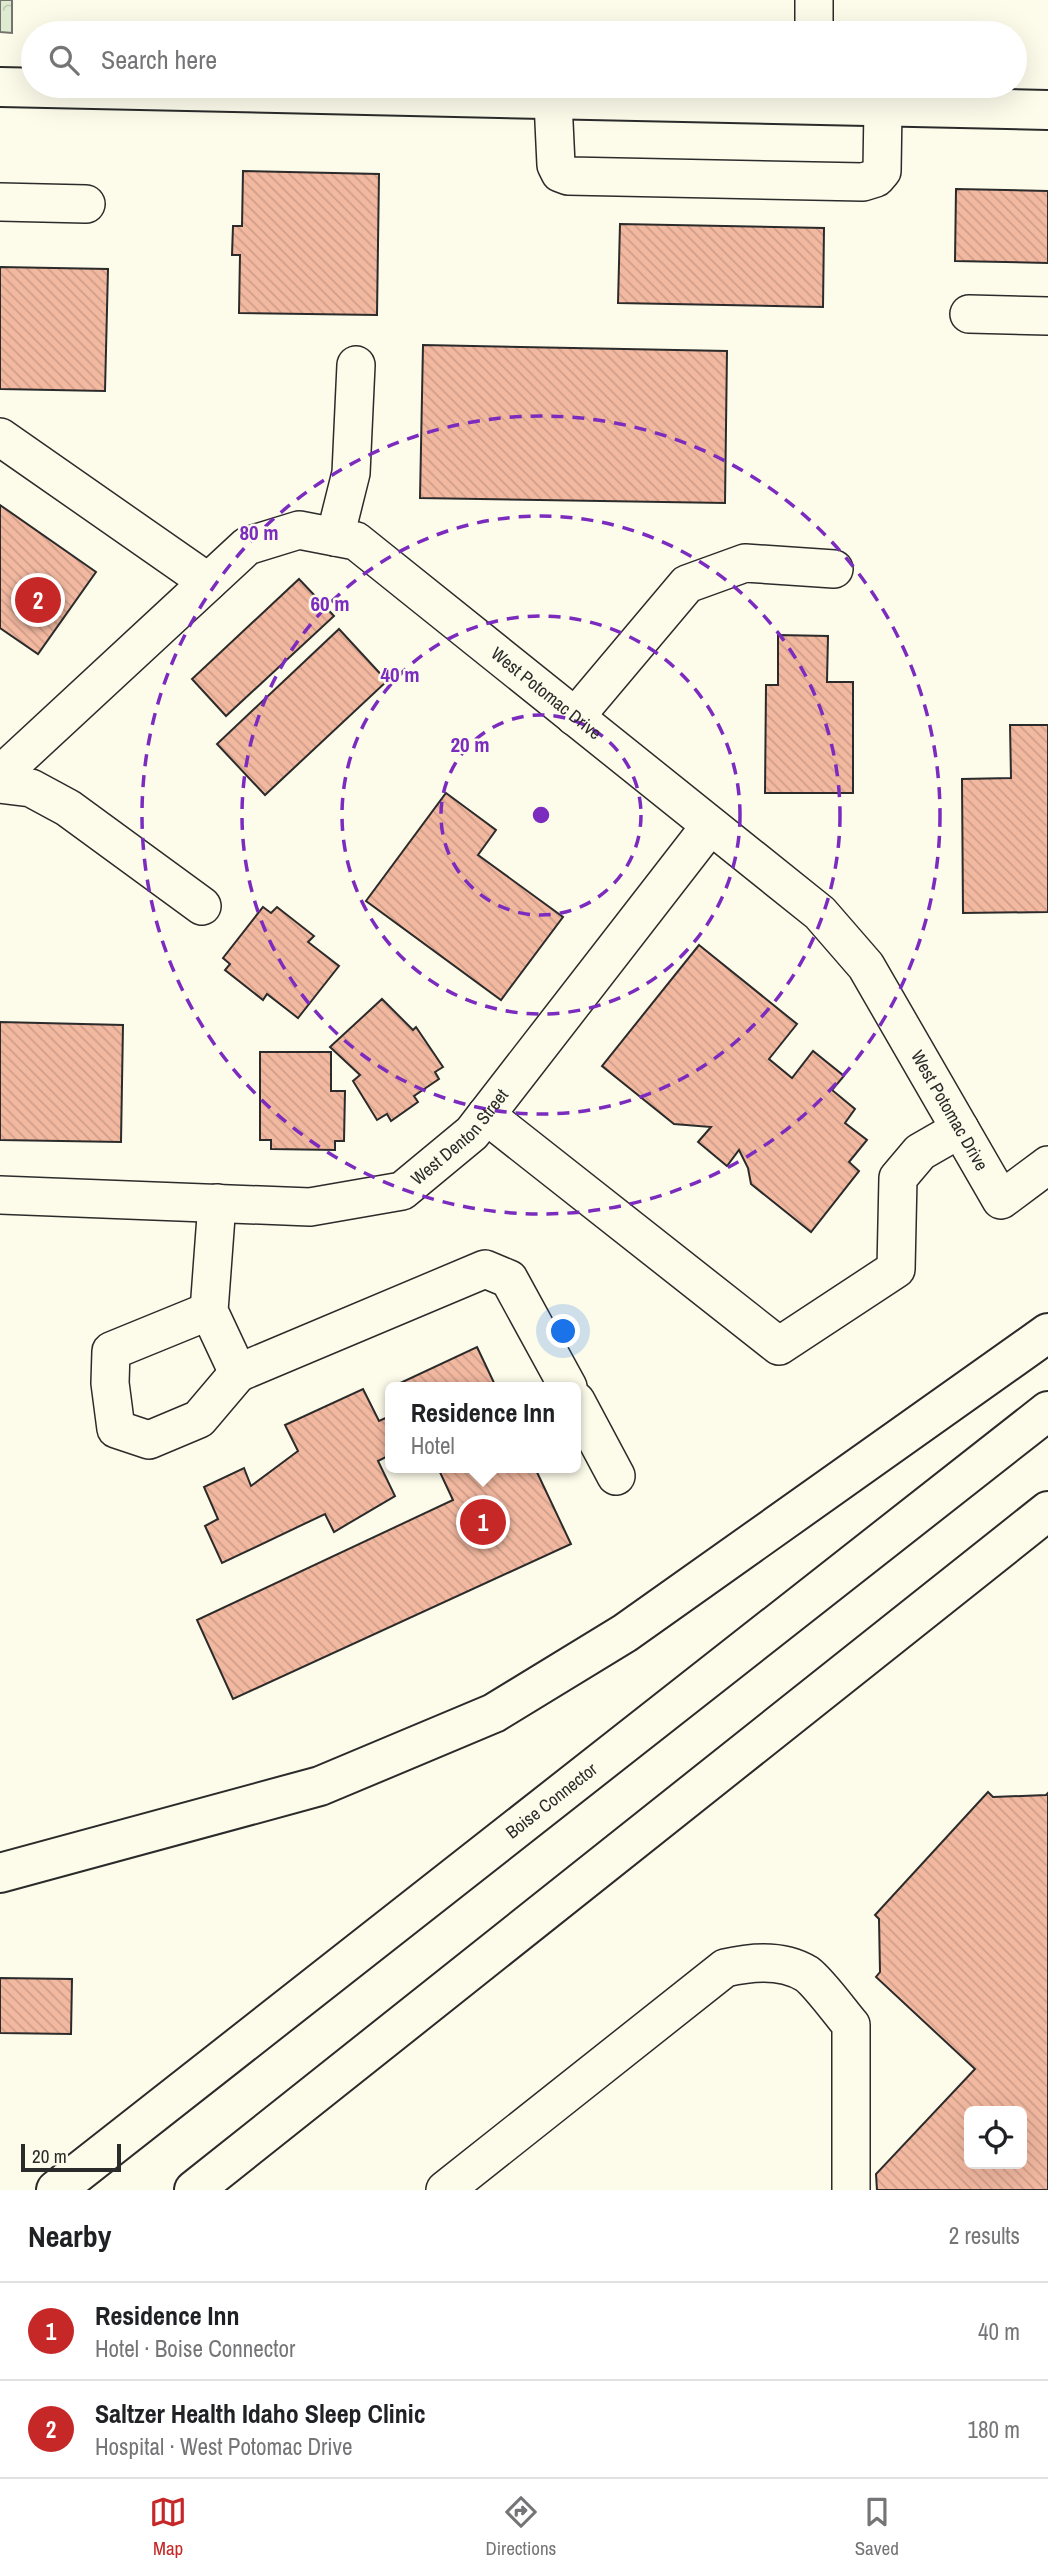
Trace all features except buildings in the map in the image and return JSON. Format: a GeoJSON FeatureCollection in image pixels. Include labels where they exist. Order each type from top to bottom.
{"type":"FeatureCollection","features":[{"type":"Feature","properties":{"kind":"main road"},"geometry":{"type":"LineString","coordinates":[[0,88],[21,88]]}},
{"type":"Feature","properties":{"kind":"main road"},"geometry":{"type":"LineString","coordinates":[[425,98],[1048,110]]}},
{"type":"Feature","properties":{"kind":"main road"},"geometry":{"type":"LineString","coordinates":[[0,1873],[320,1786],[494,1713],[625,1633],[1048,1333]]}},
{"type":"Feature","properties":{"kind":"main road","name":"Boise Connector"},"geometry":{"type":"LineString","coordinates":[[57,2190],[1048,1411]]}},
{"type":"Feature","properties":{"kind":"main road"},"geometry":{"type":"LineString","coordinates":[[194,2190],[1048,1511]]}},
{"type":"Feature","properties":{"kind":"street"},"geometry":{"type":"LineString","coordinates":[[553,101],[556,165],[560,173],[568,176],[863,182],[876,178],[882,172],[883,107]]}},
{"type":"Feature","properties":{"kind":"street"},"geometry":{"type":"LineString","coordinates":[[0,202],[86,204]]}},
{"type":"Feature","properties":{"kind":"street"},"geometry":{"type":"LineString","coordinates":[[969,314],[1048,316]]}},
{"type":"Feature","properties":{"kind":"street"},"geometry":{"type":"LineString","coordinates":[[334,537],[351,473],[356,365]]}},
{"type":"Feature","properties":{"kind":"street"},"geometry":{"type":"LineString","coordinates":[[0,437],[208,582]]}},
{"type":"Feature","properties":{"kind":"street","name":"West Potomac Drive"},"geometry":{"type":"LineString","coordinates":[[0,775],[247,546],[299,530],[356,541],[820,913],[866,966],[1001,1200],[1048,1165]]}},
{"type":"Feature","properties":{"kind":"street"},"geometry":{"type":"LineString","coordinates":[[575,717],[687,584],[745,563],[834,569]]}},
{"type":"Feature","properties":{"kind":"street"},"geometry":{"type":"LineString","coordinates":[[0,784],[31,788],[68,808],[202,905]]}},
{"type":"Feature","properties":{"kind":"street","name":"West Denton Street"},"geometry":{"type":"LineString","coordinates":[[0,1195],[310,1207],[402,1191],[472,1133],[710,826]]}},
{"type":"Feature","properties":{"kind":"street"},"geometry":{"type":"LineString","coordinates":[[486,1115],[779,1346],[896,1269],[898,1178],[920,1152],[960,1129]]}},
{"type":"Feature","properties":{"kind":"street"},"geometry":{"type":"LineString","coordinates":[[217,1203],[209,1311],[238,1373]]}},
{"type":"Feature","properties":{"kind":"street"},"geometry":{"type":"LineString","coordinates":[[209,1311],[111,1351],[110,1383],[116,1429],[149,1440],[199,1419],[238,1373],[485,1269],[509,1279],[565,1382]]}},
{"type":"Feature","properties":{"kind":"street"},"geometry":{"type":"LineString","coordinates":[[581,1410],[616,1476]]}},
{"type":"Feature","properties":{"kind":"street"},"geometry":{"type":"LineString","coordinates":[[445,2190],[725,1968],[750,1962],[782,1965],[807,1975],[851,2025],[851,2190]]}},
{"type":"Feature","properties":{"kind":"green space"},"geometry":{"type":"Polygon","coordinates":[[[0,0],[12,0],[12,33],[0,32],[0,0]]]}},
{"type":"Feature","properties":{"kind":"place","name":"Saltzer Health Idaho Sleep Clinic"},"geometry":{"type":"Point","coordinates":[38,600]}},
{"type":"Feature","properties":{"kind":"place","name":"Residence Inn"},"geometry":{"type":"Point","coordinates":[483,1522]}}]}
